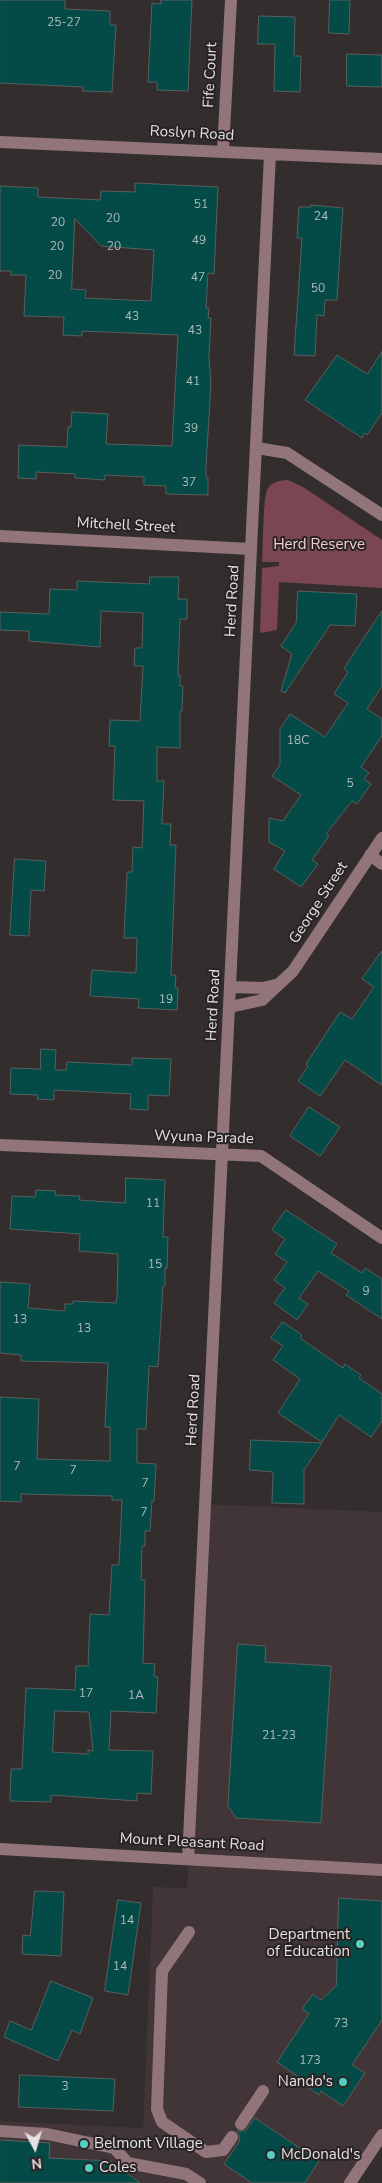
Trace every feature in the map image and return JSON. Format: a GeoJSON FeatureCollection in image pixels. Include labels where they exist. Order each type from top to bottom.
{"type":"FeatureCollection","features":[{"type":"Feature","properties":{"kind":"street","name":"Fife Court"},"geometry":{"type":"LineString","coordinates":[[223,151],[231,0]]}},
{"type":"Feature","properties":{"kind":"street","name":"Roslyn Road"},"geometry":{"type":"LineString","coordinates":[[0,142],[382,159]]}},
{"type":"Feature","properties":{"kind":"street","name":"Herd Road"},"geometry":{"type":"LineString","coordinates":[[188,1858],[270,154]]}},
{"type":"Feature","properties":{"kind":"street"},"geometry":{"type":"LineString","coordinates":[[257,448],[287,453],[382,515]]}},
{"type":"Feature","properties":{"kind":"street","name":"Mitchell Street"},"geometry":{"type":"LineString","coordinates":[[0,536],[251,549]]}},
{"type":"Feature","properties":{"kind":"street","name":"George Street"},"geometry":{"type":"LineString","coordinates":[[230,1007],[262,1000],[282,984],[293,971],[382,838]]}},
{"type":"Feature","properties":{"kind":"street"},"geometry":{"type":"LineString","coordinates":[[370,855],[382,864]]}},
{"type":"Feature","properties":{"kind":"street"},"geometry":{"type":"LineString","coordinates":[[231,987],[263,988],[282,984]]}},
{"type":"Feature","properties":{"kind":"street","name":"Wyuna Parade"},"geometry":{"type":"LineString","coordinates":[[0,1146],[262,1156],[382,1238]]}},
{"type":"Feature","properties":{"kind":"street","name":"Mount Pleasant Road"},"geometry":{"type":"LineString","coordinates":[[0,1849],[382,1870]]}},
{"type":"Feature","properties":{"kind":"street"},"geometry":{"type":"LineString","coordinates":[[189,1932],[162,1971],[157,2109],[162,2122],[206,2152],[224,2150],[232,2138]]}},
{"type":"Feature","properties":{"kind":"street"},"geometry":{"type":"LineString","coordinates":[[241,2124],[262,2091]]}},
{"type":"Feature","properties":{"kind":"street"},"geometry":{"type":"LineString","coordinates":[[0,2132],[47,2134],[114,2148],[128,2163],[186,2174],[200,2183]]}},
{"type":"Feature","properties":{"kind":"street"},"geometry":{"type":"LineString","coordinates":[[350,2183],[382,2135]]}},
{"type":"Feature","properties":{"kind":"shaded area"},"geometry":{"type":"Polygon","coordinates":[[[206,1504],[382,1512],[382,2135],[350,2183],[0,2183],[0,2121],[143,2128],[153,1887],[187,1888],[206,1504]]]}},
{"type":"Feature","properties":{"kind":"green space","name":"Herd Reserve"},"geometry":{"type":"Polygon","coordinates":[[[288,480],[303,487],[382,540],[382,588],[279,582],[277,630],[260,633],[262,568],[279,566],[279,562],[262,562],[266,495],[267,490],[273,483],[288,480]]]}},
{"type":"Feature","properties":{"kind":"building"},"geometry":{"type":"Polygon","coordinates":[[[0,0],[65,0],[65,9],[110,11],[110,25],[116,25],[112,92],[83,91],[83,87],[0,83],[0,0]]]}},
{"type":"Feature","properties":{"kind":"building"},"geometry":{"type":"Polygon","coordinates":[[[161,0],[192,0],[188,91],[157,90],[157,82],[148,82],[152,3],[161,4],[161,0]]]}},
{"type":"Feature","properties":{"kind":"building"},"geometry":{"type":"Polygon","coordinates":[[[330,0],[350,0],[349,34],[329,33],[330,0]]]}},
{"type":"Feature","properties":{"kind":"building"},"geometry":{"type":"Polygon","coordinates":[[[259,16],[295,17],[294,56],[301,56],[300,92],[274,91],[275,44],[258,44],[259,16]]]}},
{"type":"Feature","properties":{"kind":"building"},"geometry":{"type":"Polygon","coordinates":[[[347,54],[382,55],[382,87],[347,86],[347,54]]]}},
{"type":"Feature","properties":{"kind":"building"},"geometry":{"type":"Polygon","coordinates":[[[135,183],[218,187],[214,274],[208,273],[206,308],[209,308],[208,318],[211,318],[209,357],[211,384],[206,466],[208,495],[166,494],[166,486],[144,485],[144,477],[105,475],[105,480],[75,478],[75,474],[36,472],[36,479],[18,478],[19,445],[67,447],[68,427],[71,427],[72,412],[108,414],[106,444],[172,446],[178,335],[82,331],[82,336],[63,335],[64,317],[24,316],[26,275],[11,275],[11,271],[0,271],[0,186],[38,188],[38,197],[100,200],[101,191],[135,192],[135,183]],[[75,219],[72,289],[86,290],[85,298],[151,301],[154,250],[101,246],[75,219]]]}},
{"type":"Feature","properties":{"kind":"building"},"geometry":{"type":"Polygon","coordinates":[[[311,205],[343,208],[337,300],[325,300],[324,316],[317,315],[315,356],[294,355],[302,238],[297,238],[299,207],[311,207],[311,205]]]}},
{"type":"Feature","properties":{"kind":"building"},"geometry":{"type":"Polygon","coordinates":[[[382,352],[382,413],[367,435],[365,433],[362,438],[305,400],[337,355],[367,374],[382,352]]]}},
{"type":"Feature","properties":{"kind":"building"},"geometry":{"type":"Polygon","coordinates":[[[150,577],[179,577],[178,599],[187,599],[187,619],[180,619],[178,675],[180,675],[180,686],[183,686],[182,711],[180,711],[180,748],[157,747],[157,781],[164,781],[162,824],[171,824],[170,845],[176,845],[171,975],[176,975],[175,988],[178,988],[177,1010],[138,1008],[139,999],[90,996],[92,970],[136,973],[137,938],[124,938],[127,872],[132,872],[133,847],[142,848],[144,801],[113,800],[115,746],[109,746],[110,720],[140,721],[143,666],[134,666],[135,648],[142,648],[143,613],[101,611],[100,647],[29,641],[29,631],[0,630],[0,612],[49,614],[50,589],[77,590],[77,581],[149,584],[150,577]]]}},
{"type":"Feature","properties":{"kind":"building"},"geometry":{"type":"Polygon","coordinates":[[[298,591],[357,594],[355,626],[330,625],[285,693],[281,691],[292,654],[281,646],[296,623],[298,591]]]}},
{"type":"Feature","properties":{"kind":"building"},"geometry":{"type":"Polygon","coordinates":[[[382,611],[382,686],[367,709],[382,719],[382,736],[361,767],[369,773],[364,779],[371,784],[357,804],[352,801],[326,834],[329,836],[312,860],[318,864],[301,887],[274,869],[285,851],[269,842],[269,818],[283,821],[301,795],[272,776],[280,765],[280,729],[290,714],[325,737],[348,703],[334,694],[348,672],[344,669],[382,611]]]}},
{"type":"Feature","properties":{"kind":"building"},"geometry":{"type":"Polygon","coordinates":[[[15,859],[46,861],[44,891],[31,890],[29,936],[10,935],[15,859]]]}},
{"type":"Feature","properties":{"kind":"building"},"geometry":{"type":"Polygon","coordinates":[[[382,951],[382,1085],[345,1060],[320,1096],[298,1081],[308,1066],[306,1064],[340,1012],[352,1019],[374,987],[362,979],[382,951]]]}},
{"type":"Feature","properties":{"kind":"building"},"geometry":{"type":"Polygon","coordinates":[[[41,1049],[56,1050],[55,1070],[66,1070],[67,1062],[132,1065],[132,1058],[171,1059],[169,1096],[148,1095],[148,1110],[130,1109],[131,1094],[54,1090],[54,1100],[37,1099],[38,1095],[10,1094],[11,1068],[40,1069],[41,1049]]]}},
{"type":"Feature","properties":{"kind":"building"},"geometry":{"type":"Polygon","coordinates":[[[309,1107],[340,1127],[320,1156],[290,1136],[309,1107]]]}},
{"type":"Feature","properties":{"kind":"building"},"geometry":{"type":"Polygon","coordinates":[[[126,1178],[165,1180],[163,1237],[168,1237],[167,1268],[165,1268],[165,1286],[163,1286],[158,1367],[149,1366],[146,1429],[137,1429],[137,1463],[156,1464],[150,1531],[145,1531],[145,1546],[142,1546],[141,1580],[145,1580],[143,1663],[155,1664],[154,1676],[158,1677],[156,1713],[111,1711],[109,1750],[153,1751],[151,1794],[137,1793],[137,1801],[51,1795],[51,1802],[10,1801],[11,1769],[22,1769],[26,1688],[75,1690],[76,1666],[88,1666],[90,1614],[109,1615],[112,1565],[119,1565],[122,1500],[112,1500],[112,1496],[21,1494],[21,1502],[0,1501],[0,1397],[39,1399],[37,1459],[110,1461],[110,1427],[105,1427],[108,1363],[21,1361],[21,1355],[0,1353],[0,1282],[30,1284],[28,1308],[65,1311],[65,1304],[73,1304],[73,1301],[116,1303],[117,1298],[118,1254],[79,1251],[80,1234],[10,1229],[12,1196],[35,1197],[36,1190],[56,1191],[55,1195],[80,1196],[79,1200],[125,1203],[126,1178]],[[55,1711],[53,1752],[88,1754],[88,1750],[93,1751],[89,1712],[55,1711]]]}},
{"type":"Feature","properties":{"kind":"building"},"geometry":{"type":"Polygon","coordinates":[[[286,1210],[337,1244],[331,1253],[362,1273],[365,1268],[382,1279],[382,1319],[346,1295],[349,1291],[318,1271],[299,1298],[308,1304],[297,1320],[274,1303],[285,1288],[274,1280],[287,1262],[275,1254],[285,1239],[272,1230],[286,1210]]]}},
{"type":"Feature","properties":{"kind":"building"},"geometry":{"type":"Polygon","coordinates":[[[283,1322],[302,1335],[300,1338],[343,1368],[345,1364],[361,1375],[359,1378],[382,1394],[382,1421],[371,1437],[339,1415],[322,1442],[278,1413],[300,1379],[273,1360],[283,1346],[271,1338],[283,1322]]]}},
{"type":"Feature","properties":{"kind":"building"},"geometry":{"type":"Polygon","coordinates":[[[251,1440],[322,1443],[304,1470],[304,1504],[272,1503],[273,1472],[250,1470],[251,1440]]]}},
{"type":"Feature","properties":{"kind":"building"},"geometry":{"type":"Polygon","coordinates":[[[238,1644],[266,1646],[265,1662],[331,1666],[321,1823],[236,1818],[228,1806],[238,1644]]]}},
{"type":"Feature","properties":{"kind":"building"},"geometry":{"type":"Polygon","coordinates":[[[35,1891],[64,1892],[61,1956],[22,1954],[23,1935],[30,1936],[35,1891]]]}},
{"type":"Feature","properties":{"kind":"building"},"geometry":{"type":"Polygon","coordinates":[[[339,1898],[382,1901],[382,2020],[352,2065],[365,2073],[343,2106],[321,2091],[319,2095],[298,2080],[299,2077],[277,2062],[309,2014],[302,2009],[313,1994],[321,2000],[336,1986],[339,1898]]]}},
{"type":"Feature","properties":{"kind":"building"},"geometry":{"type":"Polygon","coordinates":[[[118,1900],[141,1903],[128,1995],[105,1991],[118,1900]]]}},
{"type":"Feature","properties":{"kind":"building"},"geometry":{"type":"Polygon","coordinates":[[[51,1981],[93,1998],[80,2034],[72,2030],[58,2061],[4,2037],[10,2021],[31,2030],[51,1981]]]}},
{"type":"Feature","properties":{"kind":"building"},"geometry":{"type":"Polygon","coordinates":[[[20,2075],[115,2079],[113,2111],[19,2107],[20,2075]]]}},
{"type":"Feature","properties":{"kind":"building","name":"McDonald's"},"geometry":{"type":"Polygon","coordinates":[[[255,2118],[319,2161],[305,2183],[252,2183],[224,2164],[239,2142],[240,2137],[237,2131],[245,2131],[255,2118]]]}},
{"type":"Feature","properties":{"kind":"building","name":"Coles"},"geometry":{"type":"Polygon","coordinates":[[[0,2140],[50,2143],[49,2158],[111,2161],[140,2183],[0,2183],[0,2140]]]}},
{"type":"Feature","properties":{"kind":"place","name":"Department of Education"},"geometry":{"type":"Point","coordinates":[360,1944]}},
{"type":"Feature","properties":{"kind":"place","name":"Nando's"},"geometry":{"type":"Point","coordinates":[343,2082]}},
{"type":"Feature","properties":{"kind":"place","name":"Belmont Village"},"geometry":{"type":"Point","coordinates":[84,2144]}},
{"type":"Feature","properties":{"kind":"place","name":"McDonald's"},"geometry":{"type":"Point","coordinates":[271,2155]}},
{"type":"Feature","properties":{"kind":"place","name":"Coles"},"geometry":{"type":"Point","coordinates":[89,2168]}}]}
